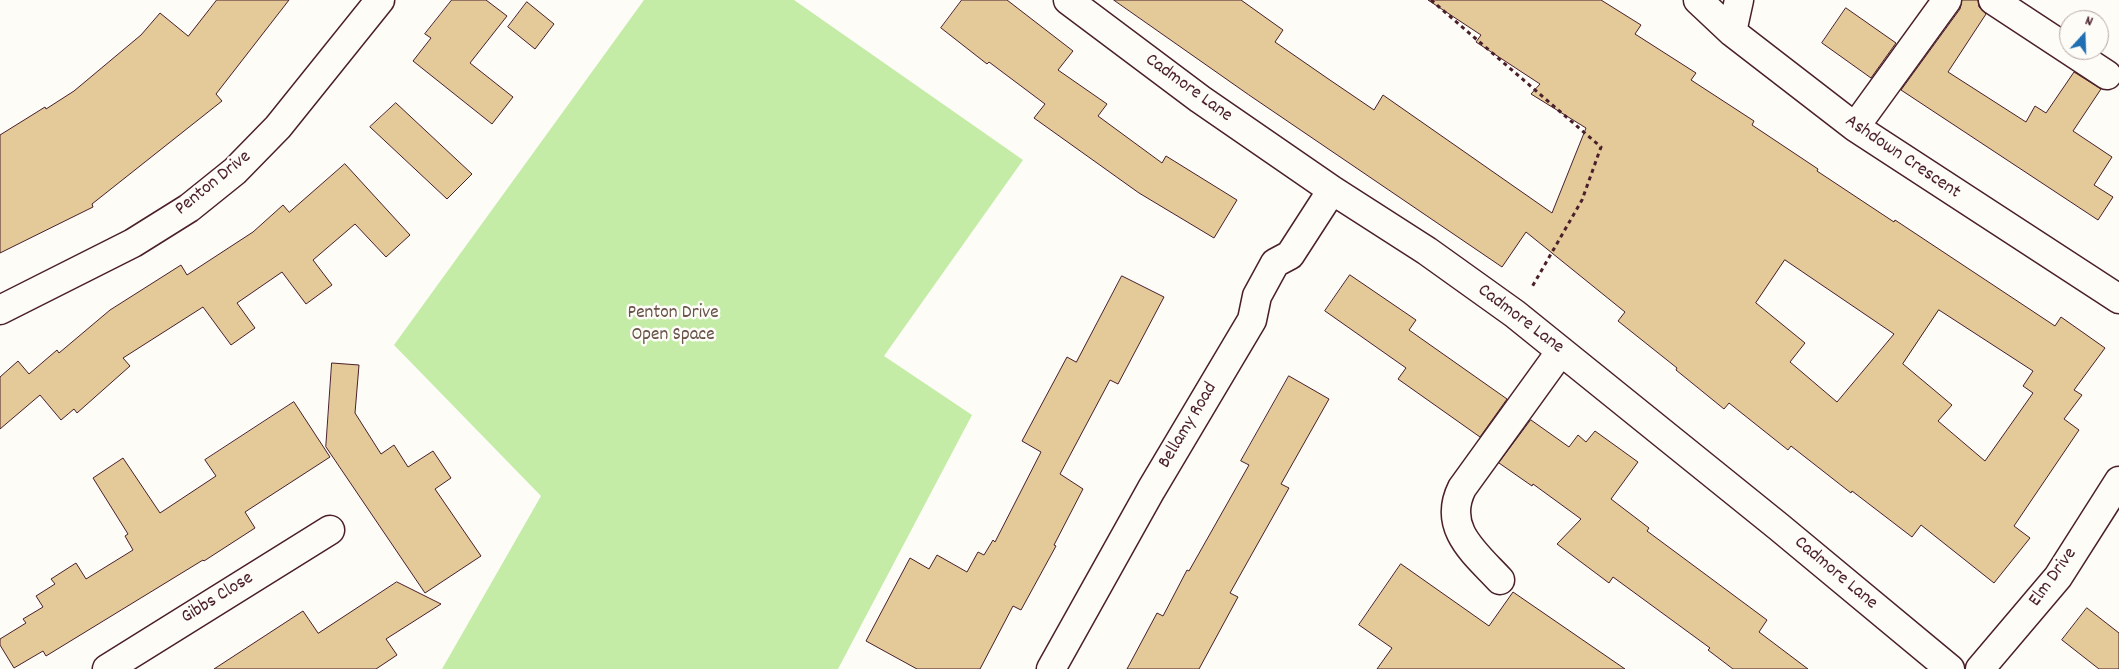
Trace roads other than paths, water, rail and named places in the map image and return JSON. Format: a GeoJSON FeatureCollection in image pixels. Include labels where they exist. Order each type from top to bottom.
{"type":"FeatureCollection","features":[{"type":"Feature","properties":{"kind":"street","name":"Penton Drive"},"geometry":{"type":"LineString","coordinates":[[0,310],[133,243],[189,208],[235,171],[278,127],[380,0]]}},
{"type":"Feature","properties":{"kind":"street","name":"Cadmore Lane"},"geometry":{"type":"LineString","coordinates":[[1068,0],[1200,99],[1332,190],[1427,251],[1515,314],[1950,669]]}},
{"type":"Feature","properties":{"kind":"street","name":"Ashdown Crescent"},"geometry":{"type":"LineString","coordinates":[[1698,0],[1732,32],[1855,127],[2044,252],[2119,299]]}},
{"type":"Feature","properties":{"kind":"street"},"geometry":{"type":"LineString","coordinates":[[1732,32],[1739,0]]}},
{"type":"Feature","properties":{"kind":"street"},"geometry":{"type":"LineString","coordinates":[[1855,127],[1947,0]]}},
{"type":"Feature","properties":{"kind":"street"},"geometry":{"type":"LineString","coordinates":[[1993,0],[2107,75]]}},
{"type":"Feature","properties":{"kind":"street","name":"Bellamy Road"},"geometry":{"type":"LineString","coordinates":[[1052,669],[1151,490],[1252,320],[1257,296],[1275,263],[1290,255],[1332,190]]}},
{"type":"Feature","properties":{"kind":"street"},"geometry":{"type":"LineString","coordinates":[[1500,580],[1457,528],[1456,501],[1462,488],[1561,351]]}},
{"type":"Feature","properties":{"kind":"street","name":"Elm Drive"},"geometry":{"type":"LineString","coordinates":[[1980,669],[2058,577],[2119,481]]}},
{"type":"Feature","properties":{"kind":"street","name":"Gibbs Close"},"geometry":{"type":"LineString","coordinates":[[107,669],[330,530]]}},
{"type":"Feature","properties":{"kind":"park label","name":"Penton Drive Open Space"},"geometry":{"type":"Point","coordinates":[673,325]}}]}
